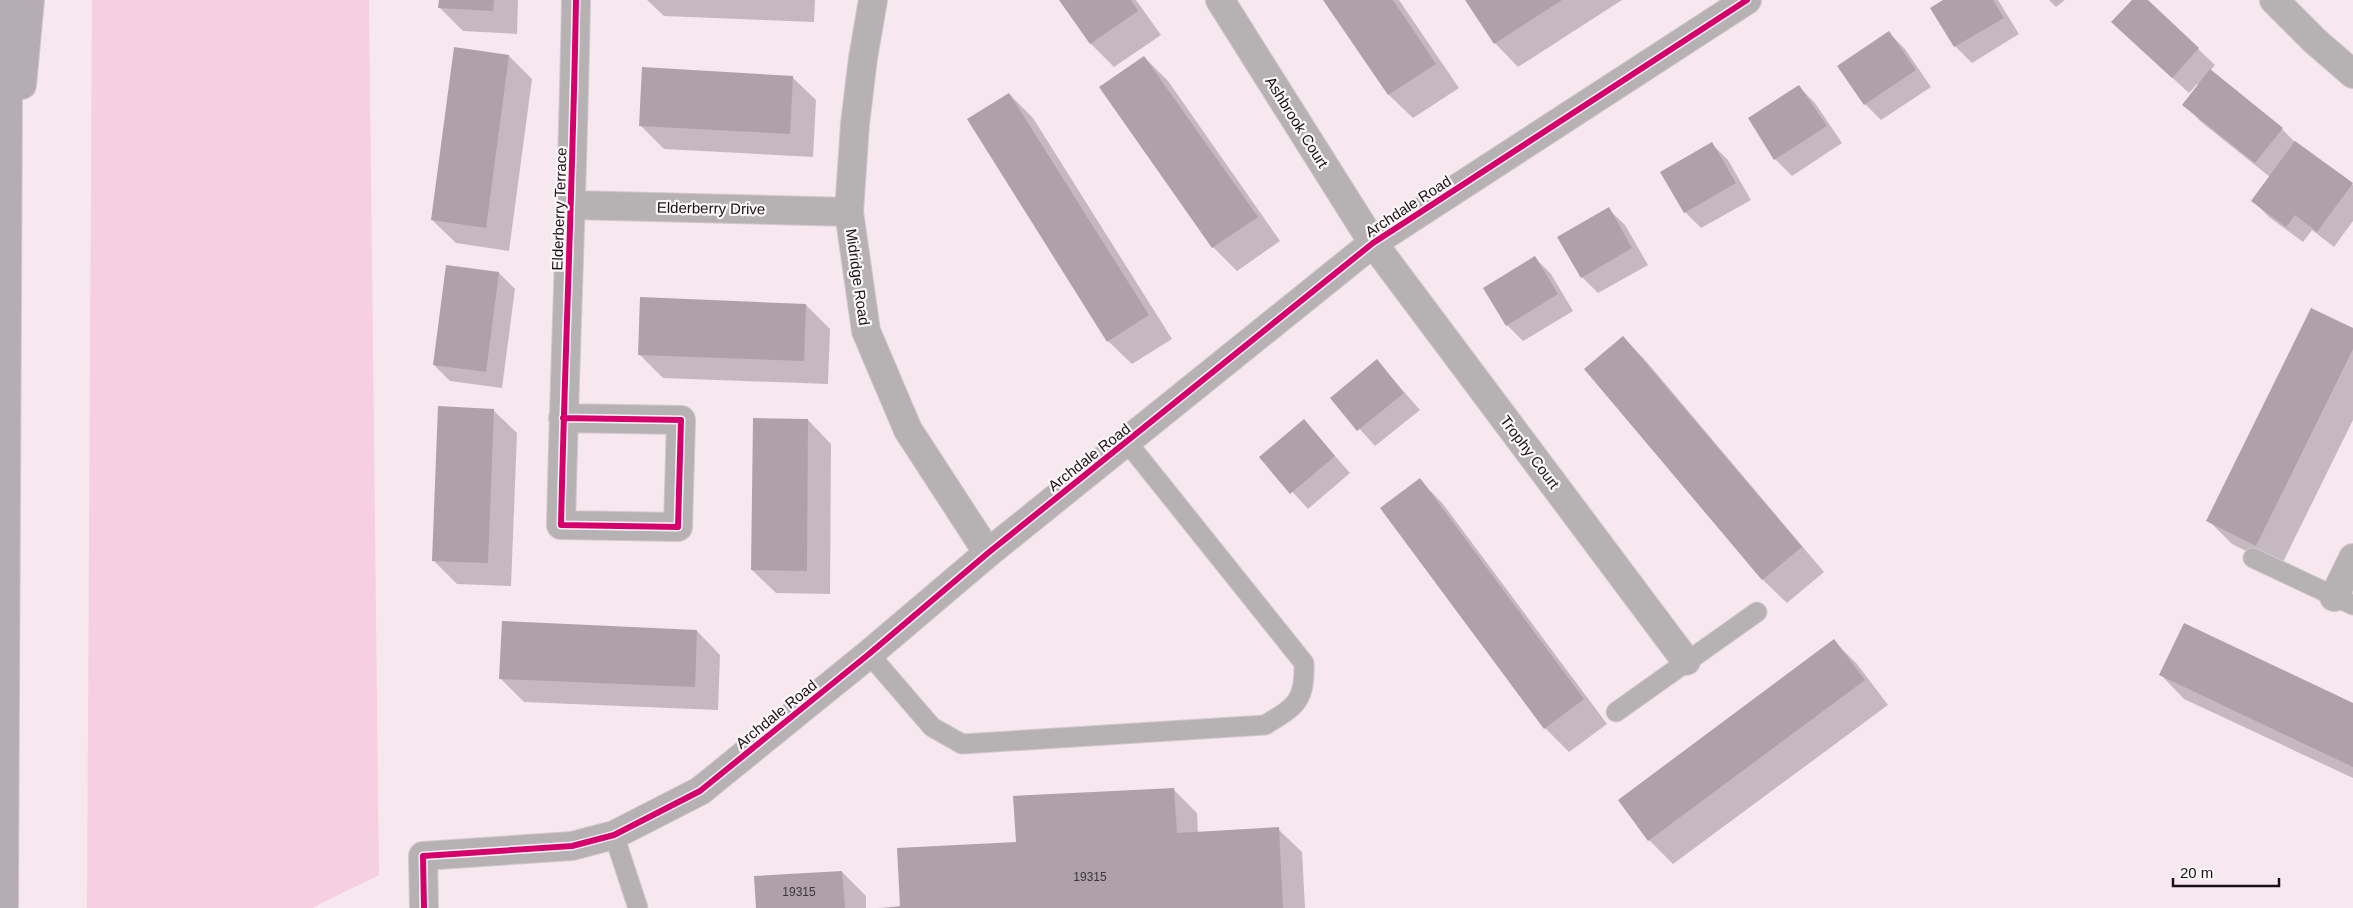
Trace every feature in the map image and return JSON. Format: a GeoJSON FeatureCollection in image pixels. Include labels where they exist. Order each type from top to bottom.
{"type":"FeatureCollection","features":[{"type":"Feature","properties":{"kind":"highway"},"geometry":{"type":"LineString","coordinates":[[4,908],[8,94],[5,0]]}},
{"type":"Feature","properties":{"kind":"highway"},"geometry":{"type":"LineString","coordinates":[[7,253],[30,0]]}},
{"type":"Feature","properties":{"kind":"street","name":"Elderberry Terrace"},"geometry":{"type":"LineString","coordinates":[[563,418],[681,420],[678,527],[561,525],[563,418],[572,205],[576,0]]}},
{"type":"Feature","properties":{"kind":"street","name":"Midridge Road"},"geometry":{"type":"LineString","coordinates":[[873,0],[863,58],[855,124],[849,212],[866,331],[908,430],[988,553]]}},
{"type":"Feature","properties":{"kind":"street","name":"Ashbrook Court"},"geometry":{"type":"LineString","coordinates":[[1220,0],[1373,243]]}},
{"type":"Feature","properties":{"kind":"street","name":"Archdale Road"},"geometry":{"type":"LineString","coordinates":[[424,908],[423,856],[572,846],[614,835],[700,790],[869,654],[988,553],[1373,243],[1747,0]]}},
{"type":"Feature","properties":{"kind":"street"},"geometry":{"type":"LineString","coordinates":[[2274,0],[2315,41],[2353,74]]}},
{"type":"Feature","properties":{"kind":"street","name":"Elderberry Drive"},"geometry":{"type":"LineString","coordinates":[[572,205],[849,212]]}},
{"type":"Feature","properties":{"kind":"street","name":"Trophy Court"},"geometry":{"type":"LineString","coordinates":[[1373,243],[1686,661]]}},
{"type":"Feature","properties":{"kind":"street"},"geometry":{"type":"LineString","coordinates":[[2344,601],[2353,558]]}},
{"type":"Feature","properties":{"kind":"lane"},"geometry":{"type":"LineString","coordinates":[[869,654],[932,727],[962,744],[1265,725],[1293,708],[1305,684],[1304,663],[1127,442]]}},
{"type":"Feature","properties":{"kind":"lane"},"geometry":{"type":"LineString","coordinates":[[2253,558],[2344,601]]}},
{"type":"Feature","properties":{"kind":"lane"},"geometry":{"type":"LineString","coordinates":[[1616,712],[1757,612]]}},
{"type":"Feature","properties":{"kind":"lane"},"geometry":{"type":"LineString","coordinates":[[614,835],[638,908]]}},
{"type":"Feature","properties":{"kind":"shaded area"},"geometry":{"type":"Polygon","coordinates":[[[92,0],[369,0],[379,875],[312,908],[87,908],[92,0]]]}},
{"type":"Feature","properties":{"kind":"building"},"geometry":{"type":"Polygon","coordinates":[[[439,0],[494,0],[493,11],[438,8],[439,0]]]}},
{"type":"Feature","properties":{"kind":"building"},"geometry":{"type":"Polygon","coordinates":[[[1059,0],[1131,0],[1138,11],[1090,44],[1059,0]]]}},
{"type":"Feature","properties":{"kind":"building"},"geometry":{"type":"Polygon","coordinates":[[[1323,0],[1393,0],[1436,64],[1388,95],[1323,0]]]}},
{"type":"Feature","properties":{"kind":"building"},"geometry":{"type":"Polygon","coordinates":[[[1465,0],[1562,0],[1494,44],[1465,0]]]}},
{"type":"Feature","properties":{"kind":"building"},"geometry":{"type":"Polygon","coordinates":[[[1943,0],[1993,0],[2004,18],[1954,47],[1930,8],[1943,0]]]}},
{"type":"Feature","properties":{"kind":"building"},"geometry":{"type":"Polygon","coordinates":[[[2132,0],[2148,0],[2199,48],[2172,78],[2111,22],[2132,0]]]}},
{"type":"Feature","properties":{"kind":"building"},"geometry":{"type":"Polygon","coordinates":[[[1889,31],[1916,70],[1864,105],[1837,66],[1889,31]]]}},
{"type":"Feature","properties":{"kind":"building"},"geometry":{"type":"Polygon","coordinates":[[[454,47],[509,55],[486,228],[431,220],[454,47]]]}},
{"type":"Feature","properties":{"kind":"building"},"geometry":{"type":"Polygon","coordinates":[[[1144,56],[1258,217],[1212,248],[1099,87],[1144,56]]]}},
{"type":"Feature","properties":{"kind":"building"},"geometry":{"type":"Polygon","coordinates":[[[642,67],[793,76],[790,134],[639,126],[642,67]]]}},
{"type":"Feature","properties":{"kind":"building"},"geometry":{"type":"Polygon","coordinates":[[[2210,69],[2283,128],[2255,163],[2182,105],[2210,69]]]}},
{"type":"Feature","properties":{"kind":"building"},"geometry":{"type":"Polygon","coordinates":[[[1799,85],[1827,126],[1774,160],[1748,118],[1799,85]]]}},
{"type":"Feature","properties":{"kind":"building"},"geometry":{"type":"Polygon","coordinates":[[[1009,93],[1149,315],[1107,342],[967,119],[1009,93]]]}},
{"type":"Feature","properties":{"kind":"building"},"geometry":{"type":"Polygon","coordinates":[[[2295,141],[2353,183],[2317,232],[2295,215],[2286,227],[2251,201],[2295,141]]]}},
{"type":"Feature","properties":{"kind":"building"},"geometry":{"type":"Polygon","coordinates":[[[1712,142],[1736,183],[1684,213],[1660,172],[1712,142]]]}},
{"type":"Feature","properties":{"kind":"building"},"geometry":{"type":"Polygon","coordinates":[[[1609,207],[1632,248],[1581,278],[1557,237],[1609,207]]]}},
{"type":"Feature","properties":{"kind":"building"},"geometry":{"type":"Polygon","coordinates":[[[1535,256],[1558,294],[1506,326],[1483,288],[1535,256]]]}},
{"type":"Feature","properties":{"kind":"building"},"geometry":{"type":"Polygon","coordinates":[[[446,265],[499,272],[486,372],[433,365],[446,265]]]}},
{"type":"Feature","properties":{"kind":"building"},"geometry":{"type":"Polygon","coordinates":[[[640,297],[806,304],[804,361],[638,355],[640,297]]]}},
{"type":"Feature","properties":{"kind":"building"},"geometry":{"type":"Polygon","coordinates":[[[2311,308],[2353,328],[2353,349],[2256,546],[2206,521],[2311,308]]]}},
{"type":"Feature","properties":{"kind":"building"},"geometry":{"type":"Polygon","coordinates":[[[1623,336],[1802,547],[1762,580],[1584,369],[1623,336]]]}},
{"type":"Feature","properties":{"kind":"building"},"geometry":{"type":"Polygon","coordinates":[[[1377,359],[1404,393],[1357,431],[1330,398],[1377,359]]]}},
{"type":"Feature","properties":{"kind":"building"},"geometry":{"type":"Polygon","coordinates":[[[438,406],[494,409],[488,563],[432,561],[438,406]]]}},
{"type":"Feature","properties":{"kind":"building"},"geometry":{"type":"Polygon","coordinates":[[[753,418],[808,419],[807,571],[751,570],[753,418]]]}},
{"type":"Feature","properties":{"kind":"building"},"geometry":{"type":"Polygon","coordinates":[[[1304,419],[1335,456],[1290,494],[1259,457],[1304,419]]]}},
{"type":"Feature","properties":{"kind":"building"},"geometry":{"type":"Polygon","coordinates":[[[1420,478],[1584,699],[1544,729],[1380,508],[1420,478]]]}},
{"type":"Feature","properties":{"kind":"building"},"geometry":{"type":"Polygon","coordinates":[[[502,621],[697,630],[695,687],[499,679],[502,621]]]}},
{"type":"Feature","properties":{"kind":"building"},"geometry":{"type":"Polygon","coordinates":[[[2184,623],[2353,703],[2353,767],[2159,675],[2184,623]]]}},
{"type":"Feature","properties":{"kind":"building"},"geometry":{"type":"Polygon","coordinates":[[[1834,639],[1865,680],[1648,841],[1618,800],[1834,639]]]}},
{"type":"Feature","properties":{"kind":"building"},"geometry":{"type":"Polygon","coordinates":[[[1174,788],[1177,833],[1279,827],[1283,908],[883,908],[900,906],[897,848],[1016,842],[1013,796],[1174,788]]]}},
{"type":"Feature","properties":{"kind":"building"},"geometry":{"type":"Polygon","coordinates":[[[842,871],[845,908],[756,908],[754,876],[842,871]]]}},
{"type":"Feature","properties":{"kind":"cycle path"},"geometry":{"type":"LineString","coordinates":[[563,418],[681,420],[678,527],[561,525],[563,459],[565,394],[573,131],[576,0]]}},
{"type":"Feature","properties":{"kind":"cycle path"},"geometry":{"type":"LineString","coordinates":[[424,908],[423,856],[572,846],[614,835],[700,791],[869,654],[988,553],[1373,243],[1747,0]]}}]}
